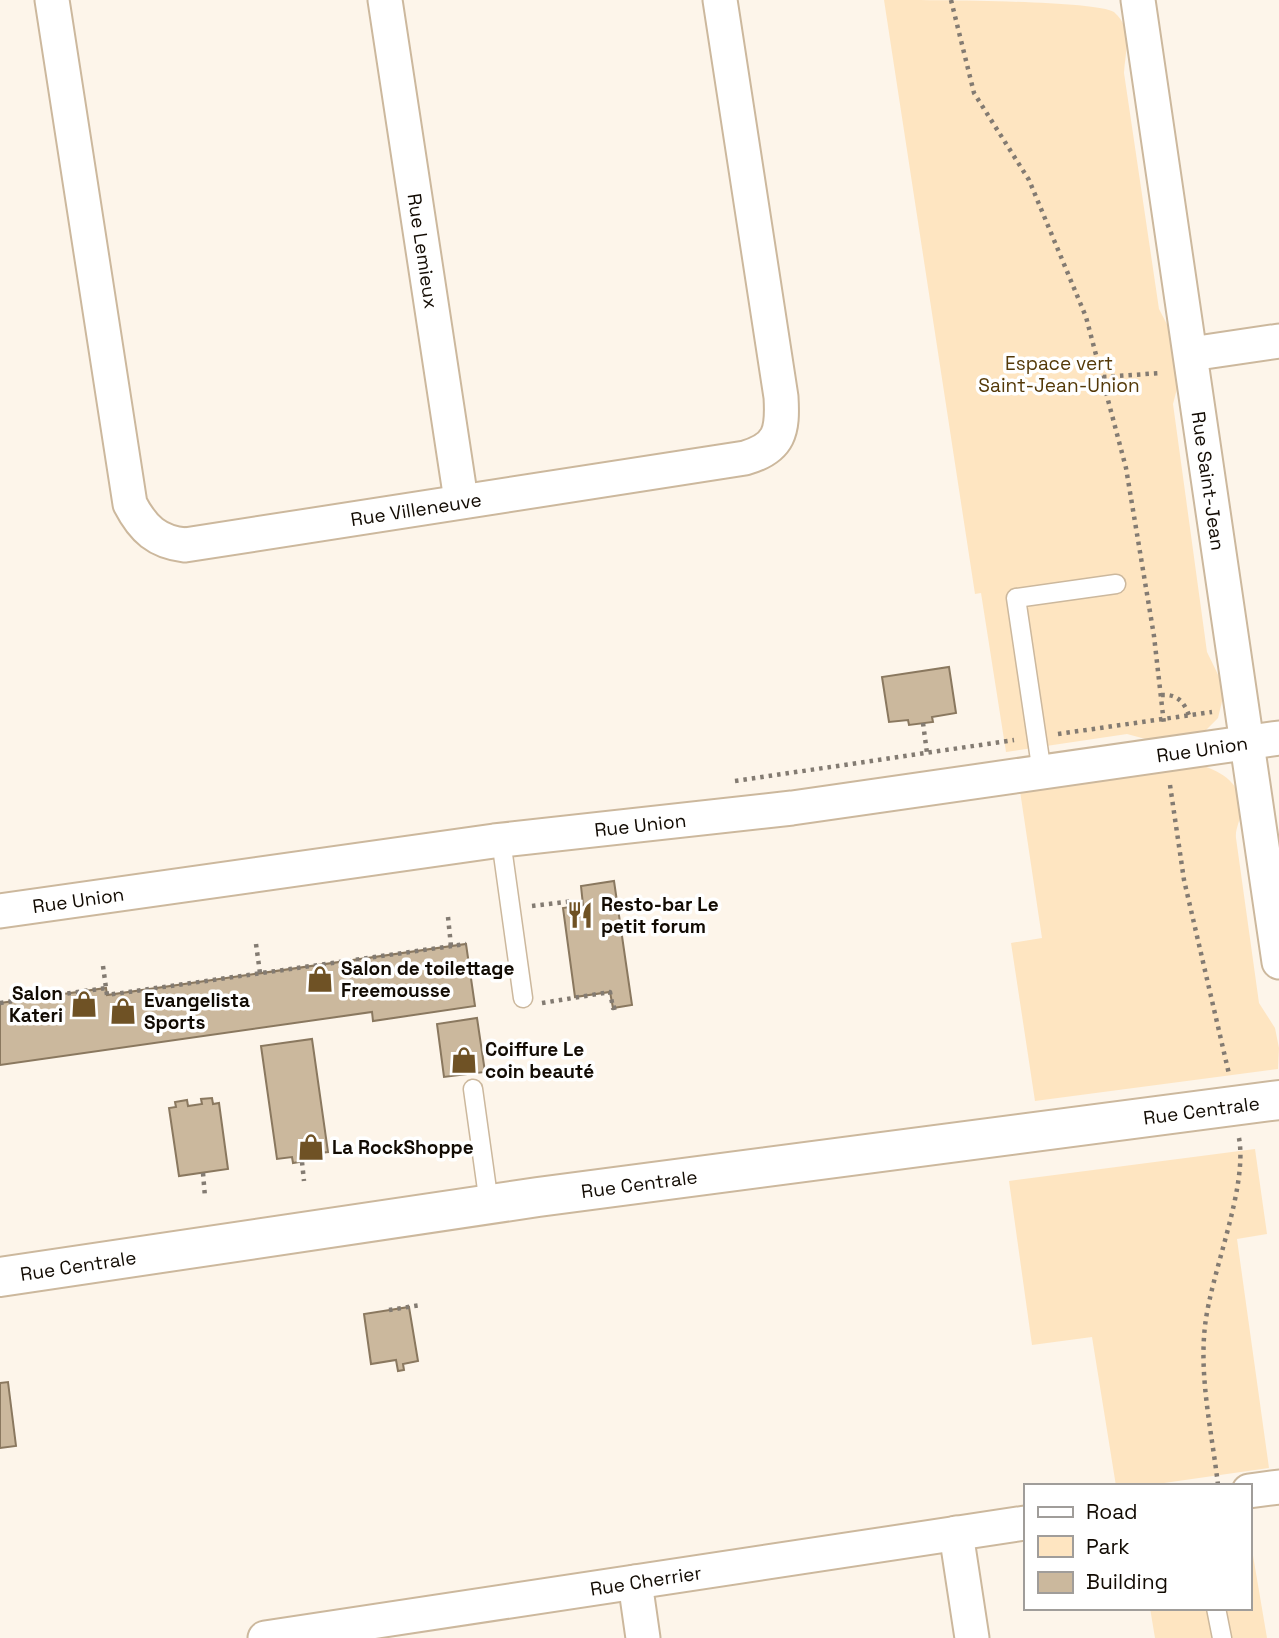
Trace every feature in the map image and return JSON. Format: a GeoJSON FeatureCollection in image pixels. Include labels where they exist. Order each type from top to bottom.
{"type":"FeatureCollection","features":[{"type":"Feature","properties":{"kind":"street","name":"Rue Villeneuve"},"geometry":{"type":"LineString","coordinates":[[52,0],[130,504],[139,521],[151,534],[169,543],[185,545],[461,500],[746,458],[762,453],[779,434],[781,397],[720,0]]}},
{"type":"Feature","properties":{"kind":"street","name":"Rue Lemieux"},"geometry":{"type":"LineString","coordinates":[[385,0],[461,500]]}},
{"type":"Feature","properties":{"kind":"street","name":"Rue Saint-Jean"},"geometry":{"type":"LineString","coordinates":[[1138,0],[1179,363],[1263,740],[1279,962]]}},
{"type":"Feature","properties":{"kind":"street"},"geometry":{"type":"LineString","coordinates":[[1179,363],[1279,341]]}},
{"type":"Feature","properties":{"kind":"street","name":"Rue Union"},"geometry":{"type":"LineString","coordinates":[[0,911],[501,840],[792,808],[1263,740]]}},
{"type":"Feature","properties":{"kind":"street","name":"Rue Centrale"},"geometry":{"type":"LineString","coordinates":[[0,1277],[489,1204],[1279,1100]]}},
{"type":"Feature","properties":{"kind":"street"},"geometry":{"type":"LineString","coordinates":[[1251,1491],[1279,1486]]}},
{"type":"Feature","properties":{"kind":"street","name":"Rue Cherrier"},"geometry":{"type":"LineString","coordinates":[[265,1638],[316,1634],[1024,1523]]}},
{"type":"Feature","properties":{"kind":"street"},"geometry":{"type":"LineString","coordinates":[[956,1533],[972,1638]]}},
{"type":"Feature","properties":{"kind":"street"},"geometry":{"type":"LineString","coordinates":[[635,1582],[643,1638]]}},
{"type":"Feature","properties":{"kind":"lane"},"geometry":{"type":"LineString","coordinates":[[1042,774],[1016,598],[1116,584]]}},
{"type":"Feature","properties":{"kind":"lane"},"geometry":{"type":"LineString","coordinates":[[501,840],[523,998]]}},
{"type":"Feature","properties":{"kind":"lane"},"geometry":{"type":"LineString","coordinates":[[473,1089],[489,1204]]}},
{"type":"Feature","properties":{"kind":"lane"},"geometry":{"type":"LineString","coordinates":[[1216,1610],[1222,1638]]}},
{"type":"Feature","properties":{"kind":"path"},"geometry":{"type":"LineString","coordinates":[[951,0],[974,93],[1029,180],[1074,284],[1103,377],[1126,468],[1165,729]]}},
{"type":"Feature","properties":{"kind":"path"},"geometry":{"type":"LineString","coordinates":[[1103,377],[1179,363]]}},
{"type":"Feature","properties":{"kind":"path"},"geometry":{"type":"LineString","coordinates":[[1161,695],[1172,694],[1181,700],[1189,715]]}},
{"type":"Feature","properties":{"kind":"path","name":"Rue Union"},"geometry":{"type":"LineString","coordinates":[[1048,735],[1221,710]]}},
{"type":"Feature","properties":{"kind":"path"},"geometry":{"type":"LineString","coordinates":[[923,723],[927,753]]}},
{"type":"Feature","properties":{"kind":"path"},"geometry":{"type":"LineString","coordinates":[[960,748],[1025,739]]}},
{"type":"Feature","properties":{"kind":"path"},"geometry":{"type":"LineString","coordinates":[[1170,783],[1184,880],[1230,1080]]}},
{"type":"Feature","properties":{"kind":"path"},"geometry":{"type":"LineString","coordinates":[[545,905],[574,901],[576,906]]}},
{"type":"Feature","properties":{"kind":"path"},"geometry":{"type":"LineString","coordinates":[[447,917],[451,946]]}},
{"type":"Feature","properties":{"kind":"path"},"geometry":{"type":"LineString","coordinates":[[256,944],[260,973]]}},
{"type":"Feature","properties":{"kind":"path"},"geometry":{"type":"LineString","coordinates":[[103,966],[107,995],[466,944]]}},
{"type":"Feature","properties":{"kind":"path"},"geometry":{"type":"LineString","coordinates":[[0,1003],[106,988]]}},
{"type":"Feature","properties":{"kind":"path"},"geometry":{"type":"LineString","coordinates":[[523,998],[524,1006],[610,992],[613,1008],[618,1007]]}},
{"type":"Feature","properties":{"kind":"path"},"geometry":{"type":"LineString","coordinates":[[1218,1484],[1203,1344],[1210,1296],[1236,1189],[1240,1146]]}},
{"type":"Feature","properties":{"kind":"path"},"geometry":{"type":"LineString","coordinates":[[302,1162],[304,1181]]}},
{"type":"Feature","properties":{"kind":"path"},"geometry":{"type":"LineString","coordinates":[[203,1172],[205,1197]]}},
{"type":"Feature","properties":{"kind":"path"},"geometry":{"type":"LineString","coordinates":[[389,1310],[421,1305]]}},
{"type":"Feature","properties":{"kind":"green space","name":"Espace vert Saint-Jean-Union"},"geometry":{"type":"Polygon","coordinates":[[[884,0],[1075,5],[1114,12],[1124,26],[1127,41],[1124,73],[1159,309],[1173,336],[1178,385],[1173,404],[1207,652],[1225,689],[1218,718],[1205,731],[1153,741],[1127,734],[1006,752],[981,593],[975,594],[884,0]]]}},
{"type":"Feature","properties":{"kind":"green space"},"geometry":{"type":"Polygon","coordinates":[[[1201,765],[1230,781],[1241,802],[1236,838],[1259,1003],[1275,1028],[1279,1048],[1278,1069],[1035,1101],[1011,943],[1042,938],[1020,791],[1201,765]]]}},
{"type":"Feature","properties":{"kind":"green space"},"geometry":{"type":"Polygon","coordinates":[[[1255,1149],[1267,1234],[1237,1239],[1269,1468],[1157,1484],[1116,1484],[1092,1337],[1032,1345],[1009,1181],[1255,1149]]]}},
{"type":"Feature","properties":{"kind":"green space"},"geometry":{"type":"Polygon","coordinates":[[[1251,1544],[1267,1638],[1155,1638],[1150,1610],[1251,1610],[1251,1544]]]}},
{"type":"Feature","properties":{"kind":"building"},"geometry":{"type":"Polygon","coordinates":[[[949,667],[956,713],[932,717],[933,722],[909,725],[908,720],[889,722],[882,677],[949,667]]]}},
{"type":"Feature","properties":{"kind":"building"},"geometry":{"type":"Polygon","coordinates":[[[614,881],[632,1005],[613,1008],[610,992],[575,997],[563,908],[583,905],[581,886],[614,881]]]}},
{"type":"Feature","properties":{"kind":"building"},"geometry":{"type":"Polygon","coordinates":[[[466,944],[475,1006],[373,1021],[372,1012],[0,1065],[0,1003],[106,988],[107,995],[466,944]]]}},
{"type":"Feature","properties":{"kind":"building"},"geometry":{"type":"Polygon","coordinates":[[[477,1018],[485,1072],[444,1077],[437,1024],[477,1018]]]}},
{"type":"Feature","properties":{"kind":"building"},"geometry":{"type":"Polygon","coordinates":[[[312,1039],[328,1152],[310,1154],[311,1160],[293,1163],[292,1157],[277,1159],[261,1046],[312,1039]]]}},
{"type":"Feature","properties":{"kind":"building"},"geometry":{"type":"Polygon","coordinates":[[[212,1098],[213,1104],[219,1103],[228,1169],[179,1176],[169,1108],[176,1107],[175,1102],[187,1100],[188,1106],[202,1104],[201,1099],[212,1098]]]}},
{"type":"Feature","properties":{"kind":"building"},"geometry":{"type":"Polygon","coordinates":[[[409,1307],[418,1361],[403,1364],[404,1370],[398,1371],[396,1360],[371,1364],[364,1314],[409,1307]]]}},
{"type":"Feature","properties":{"kind":"building"},"geometry":{"type":"Polygon","coordinates":[[[8,1382],[16,1446],[0,1448],[0,1383],[8,1382]]]}},
{"type":"Feature","properties":{"kind":"place","name":"Resto-bar Le petit forum"},"geometry":{"type":"Point","coordinates":[580,915]}},
{"type":"Feature","properties":{"kind":"place","name":"Salon de toilettage Freemousse"},"geometry":{"type":"Point","coordinates":[320,979]}},
{"type":"Feature","properties":{"kind":"place","name":"Salon Kateri"},"geometry":{"type":"Point","coordinates":[84,1004]}},
{"type":"Feature","properties":{"kind":"place","name":"Evangelista Sports"},"geometry":{"type":"Point","coordinates":[123,1011]}},
{"type":"Feature","properties":{"kind":"place","name":"Coiffure Le coin beauté"},"geometry":{"type":"Point","coordinates":[464,1060]}},
{"type":"Feature","properties":{"kind":"place","name":"La RockShoppe"},"geometry":{"type":"Point","coordinates":[311,1147]}}]}
